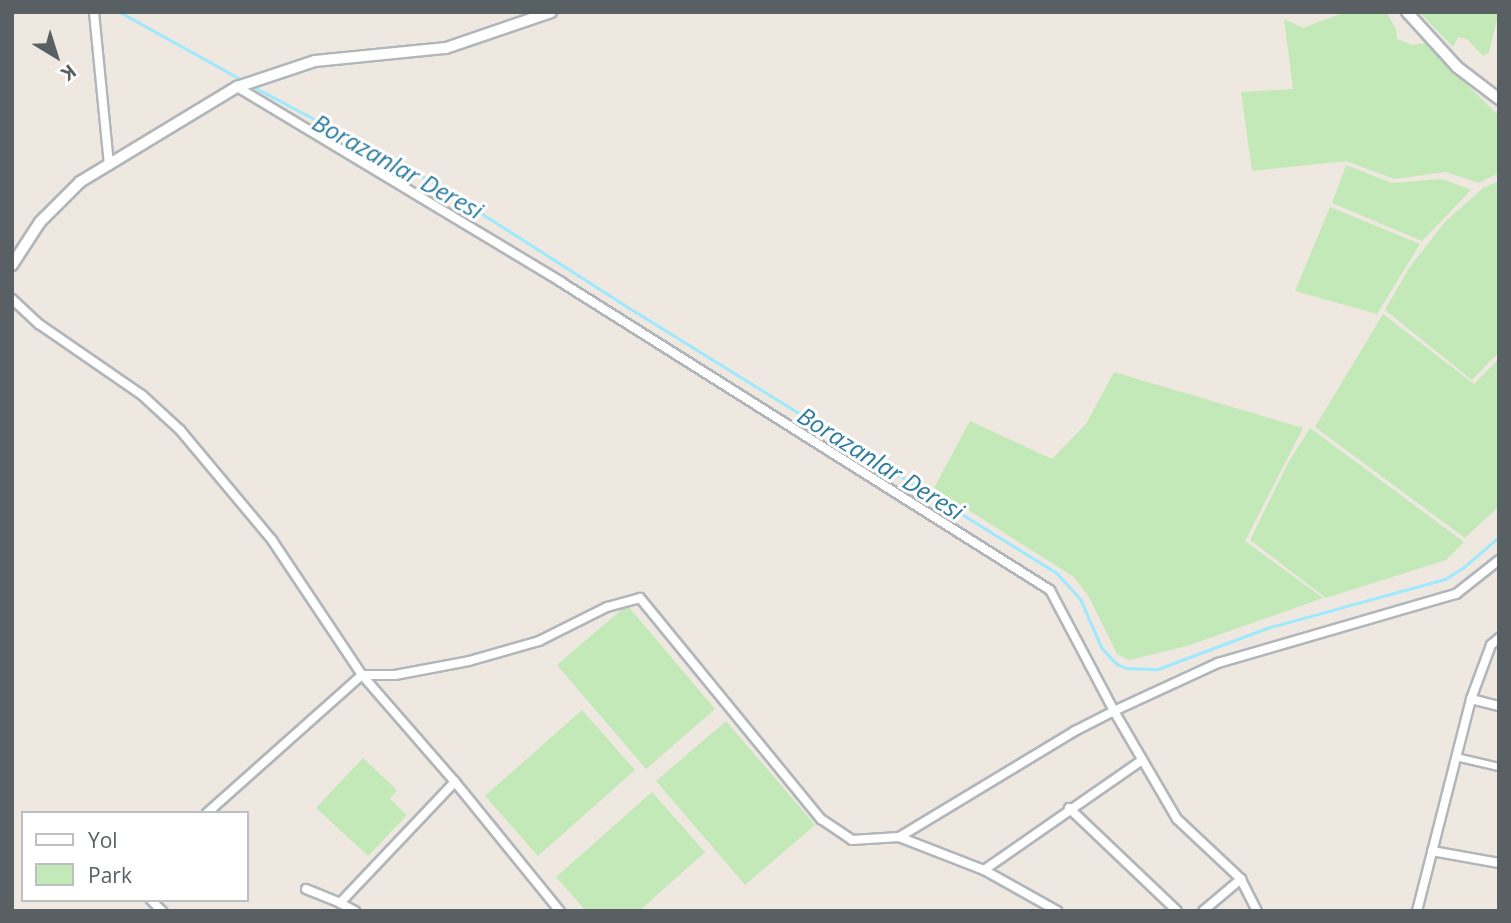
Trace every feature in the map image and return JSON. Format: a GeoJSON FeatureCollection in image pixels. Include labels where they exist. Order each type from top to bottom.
{"type":"FeatureCollection","features":[{"type":"Feature","properties":{"kind":"street"},"geometry":{"type":"LineString","coordinates":[[12,265],[58,201],[79,182],[237,88],[316,61],[446,48],[551,12]]}},
{"type":"Feature","properties":{"kind":"street"},"geometry":{"type":"LineString","coordinates":[[1407,12],[1457,67],[1499,99]]}},
{"type":"Feature","properties":{"kind":"street"},"geometry":{"type":"LineString","coordinates":[[92,13],[109,165]]}},
{"type":"Feature","properties":{"kind":"street"},"geometry":{"type":"LineString","coordinates":[[237,88],[561,282],[1050,590],[1141,761],[1177,819],[1241,879],[1257,911]]}},
{"type":"Feature","properties":{"kind":"street"},"geometry":{"type":"LineString","coordinates":[[12,299],[39,324],[142,395],[180,430],[272,540],[362,675],[455,782],[559,911]]}},
{"type":"Feature","properties":{"kind":"street"},"geometry":{"type":"LineString","coordinates":[[899,837],[1075,731],[1114,711],[1219,663],[1456,594],[1499,560]]}},
{"type":"Feature","properties":{"kind":"street"},"geometry":{"type":"LineString","coordinates":[[209,811],[362,675],[395,676],[469,661],[540,641],[607,607],[640,598],[821,818],[852,840],[899,837],[984,870],[1057,911]]}},
{"type":"Feature","properties":{"kind":"street"},"geometry":{"type":"LineString","coordinates":[[1417,911],[1471,699],[1491,645],[1499,638]]}},
{"type":"Feature","properties":{"kind":"street"},"geometry":{"type":"LineString","coordinates":[[1471,699],[1499,706]]}},
{"type":"Feature","properties":{"kind":"street"},"geometry":{"type":"LineString","coordinates":[[1456,757],[1499,767]]}},
{"type":"Feature","properties":{"kind":"street"},"geometry":{"type":"LineString","coordinates":[[984,870],[1069,808],[1141,761]]}},
{"type":"Feature","properties":{"kind":"street"},"geometry":{"type":"LineString","coordinates":[[340,903],[455,782]]}},
{"type":"Feature","properties":{"kind":"street"},"geometry":{"type":"LineString","coordinates":[[1069,808],[1177,911]]}},
{"type":"Feature","properties":{"kind":"street"},"geometry":{"type":"LineString","coordinates":[[1432,851],[1499,863]]}},
{"type":"Feature","properties":{"kind":"street"},"geometry":{"type":"LineString","coordinates":[[1203,911],[1241,879]]}},
{"type":"Feature","properties":{"kind":"street"},"geometry":{"type":"LineString","coordinates":[[306,889],[355,911]]}},
{"type":"Feature","properties":{"kind":"green space"},"geometry":{"type":"Polygon","coordinates":[[[1345,12],[1386,12],[1396,29],[1397,39],[1412,45],[1425,43],[1499,116],[1499,173],[1479,183],[1446,172],[1394,179],[1346,161],[1252,171],[1241,92],[1293,89],[1284,19],[1303,28],[1345,12]]]}},
{"type":"Feature","properties":{"kind":"green space"},"geometry":{"type":"Polygon","coordinates":[[[1419,12],[1499,12],[1489,52],[1483,56],[1467,39],[1458,37],[1453,47],[1419,12]]]}},
{"type":"Feature","properties":{"kind":"green space"},"geometry":{"type":"Polygon","coordinates":[[[1346,165],[1392,183],[1442,179],[1471,190],[1422,241],[1332,203],[1346,165]]]}},
{"type":"Feature","properties":{"kind":"green space"},"geometry":{"type":"Polygon","coordinates":[[[1499,181],[1499,352],[1472,380],[1385,310],[1409,268],[1445,222],[1483,188],[1499,181]]]}},
{"type":"Feature","properties":{"kind":"green space"},"geometry":{"type":"Polygon","coordinates":[[[1330,207],[1420,244],[1377,314],[1295,291],[1330,207]]]}},
{"type":"Feature","properties":{"kind":"green space"},"geometry":{"type":"Polygon","coordinates":[[[1383,314],[1474,384],[1499,359],[1499,506],[1465,538],[1315,427],[1383,314]]]}},
{"type":"Feature","properties":{"kind":"green space"},"geometry":{"type":"Polygon","coordinates":[[[1114,372],[1303,428],[1245,541],[1323,598],[1187,646],[1129,660],[1117,654],[1089,597],[1074,577],[934,488],[970,421],[1052,459],[1086,424],[1114,372]]]}},
{"type":"Feature","properties":{"kind":"green space"},"geometry":{"type":"Polygon","coordinates":[[[1310,428],[1464,542],[1446,560],[1326,598],[1250,540],[1288,463],[1310,428]]]}},
{"type":"Feature","properties":{"kind":"green space"},"geometry":{"type":"Polygon","coordinates":[[[627,605],[715,709],[646,769],[557,665],[627,605]]]}},
{"type":"Feature","properties":{"kind":"green space"},"geometry":{"type":"Polygon","coordinates":[[[582,710],[635,770],[538,856],[485,796],[582,710]]]}},
{"type":"Feature","properties":{"kind":"green space"},"geometry":{"type":"Polygon","coordinates":[[[726,721],[815,825],[745,885],[656,781],[726,721]]]}},
{"type":"Feature","properties":{"kind":"green space"},"geometry":{"type":"Polygon","coordinates":[[[363,758],[397,790],[390,799],[407,815],[368,856],[316,808],[363,758]]]}},
{"type":"Feature","properties":{"kind":"green space"},"geometry":{"type":"Polygon","coordinates":[[[652,792],[705,852],[639,911],[586,911],[556,877],[652,792]]]}},
{"type":"Feature","properties":{"kind":"waterway","name":"Borazanlar Deresi"},"geometry":{"type":"LineString","coordinates":[[120,12],[242,80]]}},
{"type":"Feature","properties":{"kind":"waterway","name":"Borazanlar Deresi"},"geometry":{"type":"LineString","coordinates":[[256,88],[431,181],[636,312],[1057,573],[1081,600],[1102,648],[1117,664],[1126,668],[1158,669],[1267,628],[1445,579],[1464,567],[1499,537]]}}]}
